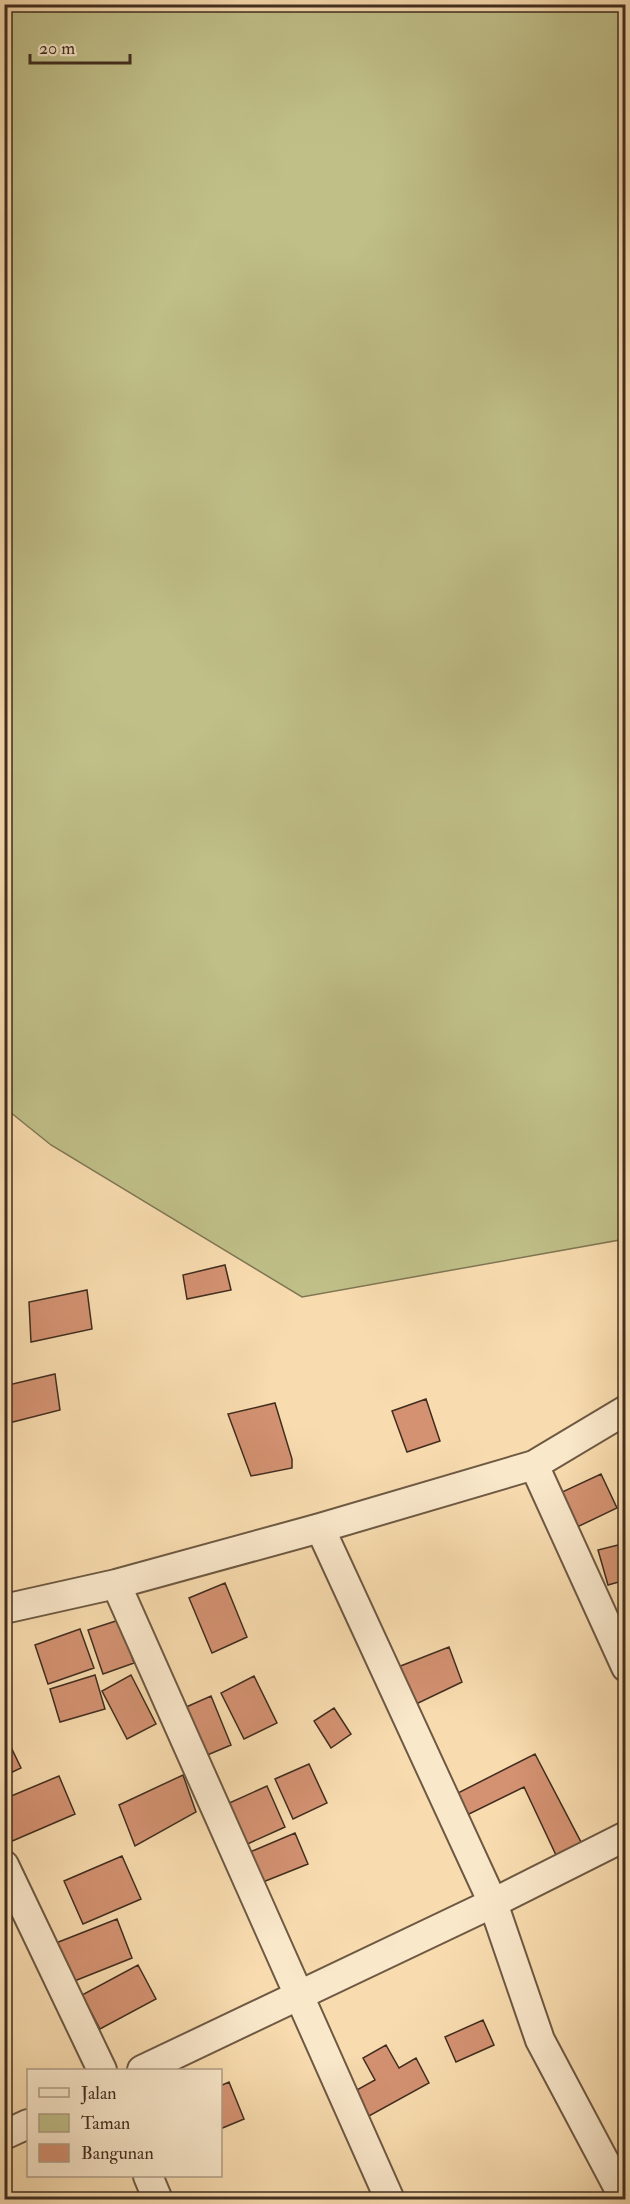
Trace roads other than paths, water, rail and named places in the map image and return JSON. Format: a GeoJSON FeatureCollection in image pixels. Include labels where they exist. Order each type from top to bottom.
{"type":"FeatureCollection","features":[{"type":"Feature","properties":{"kind":"street"},"geometry":{"type":"LineString","coordinates":[[4,1609],[116,1584],[320,1528],[534,1465],[626,1410]]}},
{"type":"Feature","properties":{"kind":"street"},"geometry":{"type":"LineString","coordinates":[[534,1465],[626,1667]]}},
{"type":"Feature","properties":{"kind":"street"},"geometry":{"type":"LineString","coordinates":[[320,1528],[493,1903],[540,2040],[625,2199]]}},
{"type":"Feature","properties":{"kind":"street"},"geometry":{"type":"LineString","coordinates":[[116,1584],[390,2199]]}},
{"type":"Feature","properties":{"kind":"street"},"geometry":{"type":"LineString","coordinates":[[144,2069],[493,1903],[626,1836]]}},
{"type":"Feature","properties":{"kind":"street"},"geometry":{"type":"LineString","coordinates":[[4,1865],[102,2069]]}},
{"type":"Feature","properties":{"kind":"street"},"geometry":{"type":"LineString","coordinates":[[4,2135],[27,2124]]}},
{"type":"Feature","properties":{"kind":"street"},"geometry":{"type":"LineString","coordinates":[[149,2177],[158,2199]]}}]}
